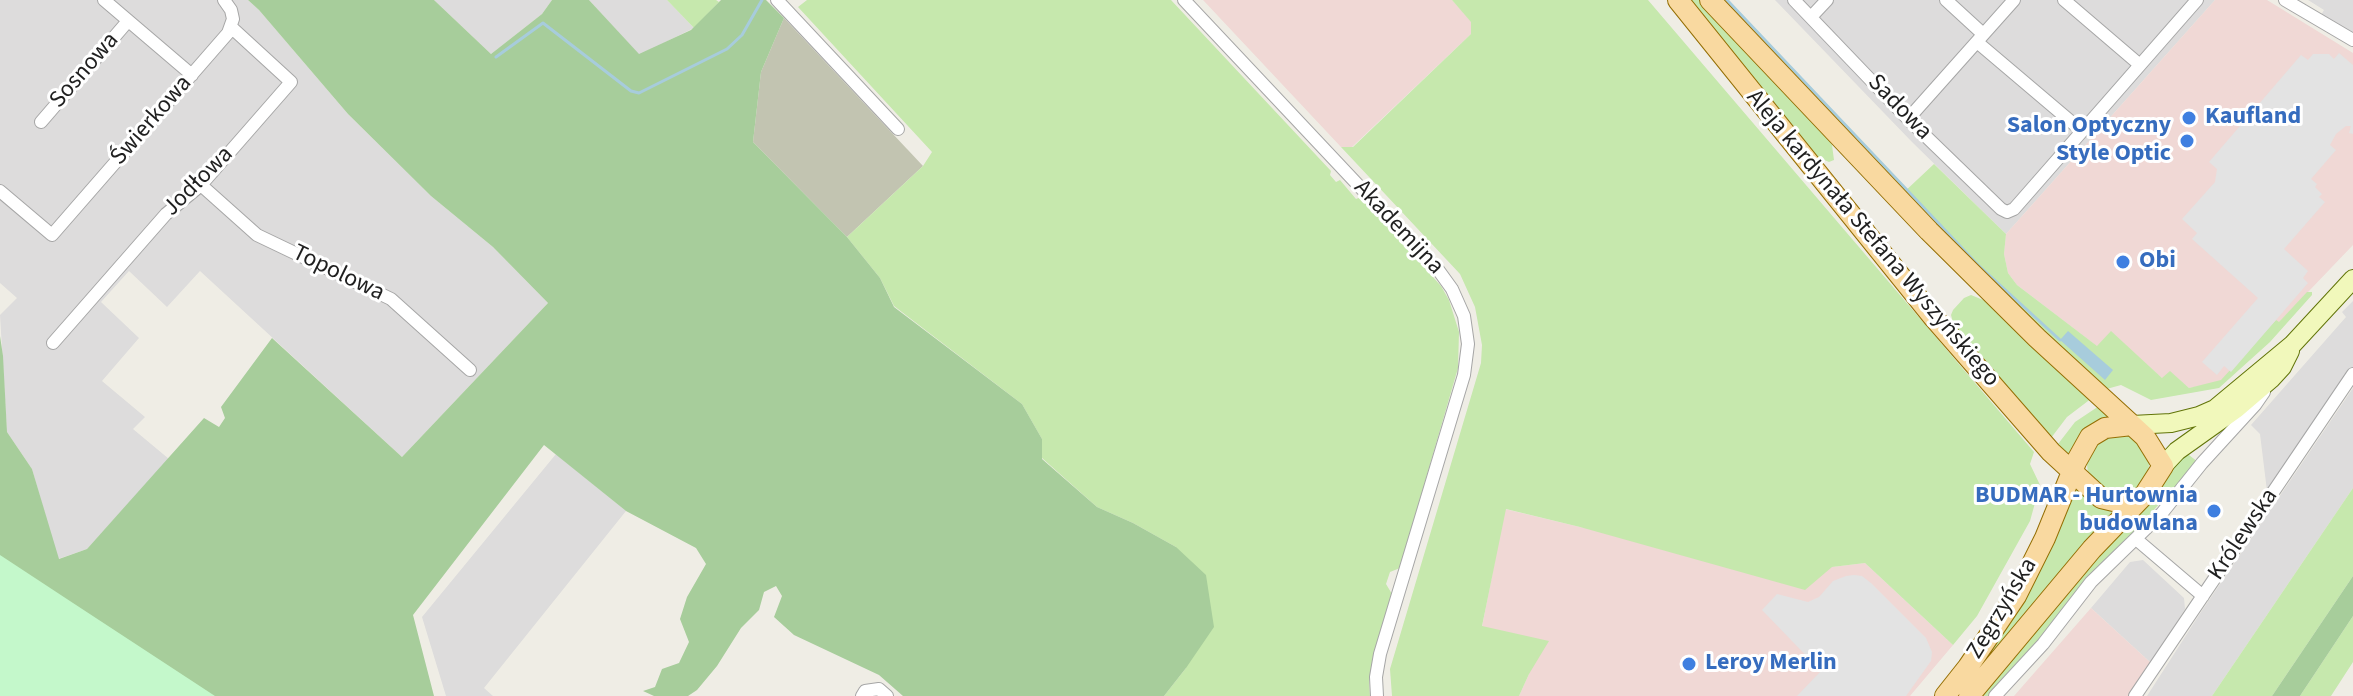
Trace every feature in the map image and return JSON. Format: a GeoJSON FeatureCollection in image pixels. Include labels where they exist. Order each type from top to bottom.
{"type":"FeatureCollection","features":[{"type":"Feature","properties":{"kind":"main road","name":"Aleja kardynała Stefana Wyszyńskiego"},"geometry":{"type":"LineString","coordinates":[[1678,0],[1934,318],[2072,473]]}},
{"type":"Feature","properties":{"kind":"main road","name":"Aleja kardynała Stefana Wyszyńskiego"},"geometry":{"type":"LineString","coordinates":[[1710,0],[1929,231],[2132,425]]}},
{"type":"Feature","properties":{"kind":"main road"},"geometry":{"type":"LineString","coordinates":[[2292,345],[2284,364],[2271,379],[2236,409],[2177,451],[2138,501],[2122,503],[2101,498],[2072,473],[2081,451],[2096,432],[2110,427],[2162,425],[2207,413],[2229,398],[2292,345],[2353,279]]}},
{"type":"Feature","properties":{"kind":"main road"},"geometry":{"type":"LineString","coordinates":[[2132,425],[2149,441],[2163,466]]}},
{"type":"Feature","properties":{"kind":"main road","name":"Zegrzyńska"},"geometry":{"type":"LineString","coordinates":[[1945,696],[2016,596],[2072,473]]}},
{"type":"Feature","properties":{"kind":"main road","name":"Zegrzyńska"},"geometry":{"type":"LineString","coordinates":[[1969,696],[2092,549],[2138,501]]}},
{"type":"Feature","properties":{"kind":"street","name":"Sosnowa"},"geometry":{"type":"LineString","coordinates":[[104,0],[192,75]]}},
{"type":"Feature","properties":{"kind":"street"},"geometry":{"type":"LineString","coordinates":[[224,0],[232,14],[231,27]]}},
{"type":"Feature","properties":{"kind":"street"},"geometry":{"type":"LineString","coordinates":[[777,0],[898,129]]}},
{"type":"Feature","properties":{"kind":"street","name":"Akademijna"},"geometry":{"type":"LineString","coordinates":[[1184,0],[1439,271],[1452,289],[1464,316],[1468,344],[1464,375],[1380,654],[1377,696]]}},
{"type":"Feature","properties":{"kind":"street","name":"Sadowa"},"geometry":{"type":"LineString","coordinates":[[1794,0],[1908,119],[2007,212],[2014,209],[2082,131]]}},
{"type":"Feature","properties":{"kind":"street"},"geometry":{"type":"LineString","coordinates":[[1811,17],[1827,0]]}},
{"type":"Feature","properties":{"kind":"street"},"geometry":{"type":"LineString","coordinates":[[1946,0],[1980,38],[2082,131],[2197,0]]}},
{"type":"Feature","properties":{"kind":"street"},"geometry":{"type":"LineString","coordinates":[[1908,119],[2014,0]]}},
{"type":"Feature","properties":{"kind":"street"},"geometry":{"type":"LineString","coordinates":[[2064,0],[2140,65]]}},
{"type":"Feature","properties":{"kind":"street"},"geometry":{"type":"LineString","coordinates":[[2285,0],[2353,40]]}},
{"type":"Feature","properties":{"kind":"street","name":"Sosnowa"},"geometry":{"type":"LineString","coordinates":[[41,122],[128,21]]}},
{"type":"Feature","properties":{"kind":"street","name":"Świerkowa"},"geometry":{"type":"LineString","coordinates":[[0,191],[52,235],[231,27]]}},
{"type":"Feature","properties":{"kind":"street","name":"Jodłowa"},"geometry":{"type":"LineString","coordinates":[[53,343],[166,214],[201,185],[291,82],[231,27]]}},
{"type":"Feature","properties":{"kind":"street","name":"Topolowa"},"geometry":{"type":"LineString","coordinates":[[201,185],[257,235],[391,299],[470,370]]}},
{"type":"Feature","properties":{"kind":"street","name":"Królewska"},"geometry":{"type":"LineString","coordinates":[[2135,696],[2353,374]]}},
{"type":"Feature","properties":{"kind":"street"},"geometry":{"type":"LineString","coordinates":[[1995,696],[2043,644],[2091,582],[2162,513],[2255,405],[2271,379]]}},
{"type":"Feature","properties":{"kind":"street"},"geometry":{"type":"LineString","coordinates":[[2136,539],[2203,596]]}},
{"type":"Feature","properties":{"kind":"street"},"geometry":{"type":"LineString","coordinates":[[864,694],[879,689],[887,696]]}},
{"type":"Feature","properties":{"kind":"shaded area"},"geometry":{"type":"Polygon","coordinates":[[[0,0],[248,0],[348,114],[431,196],[493,247],[548,303],[402,457],[200,271],[167,307],[129,271],[101,302],[139,338],[102,381],[145,417],[133,429],[169,459],[87,549],[58,559],[32,469],[7,432],[0,315],[17,298],[0,283],[0,0]]]}},
{"type":"Feature","properties":{"kind":"shaded area"},"geometry":{"type":"Polygon","coordinates":[[[434,0],[552,0],[542,14],[491,54],[434,0]]]}},
{"type":"Feature","properties":{"kind":"shaded area"},"geometry":{"type":"Polygon","coordinates":[[[589,0],[667,0],[694,28],[639,55],[589,0]]]}},
{"type":"Feature","properties":{"kind":"shaded area"},"geometry":{"type":"Polygon","coordinates":[[[1203,0],[1452,0],[1472,22],[1471,34],[1352,147],[1341,147],[1203,0]]]}},
{"type":"Feature","properties":{"kind":"shaded area"},"geometry":{"type":"Polygon","coordinates":[[[1775,0],[2215,0],[2006,234],[1775,0]]]}},
{"type":"Feature","properties":{"kind":"shaded area"},"geometry":{"type":"Polygon","coordinates":[[[2215,0],[2267,0],[2353,53],[2353,245],[2222,382],[2189,388],[2170,372],[2163,379],[2111,332],[2098,347],[2017,285],[2008,273],[2004,254],[2006,234],[2215,0]]]}},
{"type":"Feature","properties":{"kind":"shaded area"},"geometry":{"type":"Polygon","coordinates":[[[2308,0],[2353,0],[2353,34],[2321,15],[2324,10],[2308,0]]]}},
{"type":"Feature","properties":{"kind":"shaded area"},"geometry":{"type":"Polygon","coordinates":[[[784,18],[923,166],[847,237],[753,142],[761,72],[784,18]]]}},
{"type":"Feature","properties":{"kind":"shaded area"},"geometry":{"type":"Polygon","coordinates":[[[2339,53],[2353,65],[2353,134],[2349,133],[2351,126],[2346,126],[2336,134],[2330,145],[2336,150],[2311,179],[2322,194],[2319,197],[2325,202],[2284,249],[2308,271],[2303,278],[2308,283],[2231,372],[2224,366],[2217,375],[2202,362],[2258,298],[2192,239],[2197,233],[2182,219],[2215,182],[2217,169],[2209,162],[2301,55],[2308,60],[2313,54],[2329,54],[2334,59],[2339,53]]]}},
{"type":"Feature","properties":{"kind":"shaded area"},"geometry":{"type":"Polygon","coordinates":[[[2353,301],[2353,368],[2267,491],[2260,434],[2251,425],[2346,317],[2342,312],[2353,301]]]}},
{"type":"Feature","properties":{"kind":"shaded area"},"geometry":{"type":"Polygon","coordinates":[[[2353,388],[2353,488],[2212,696],[2147,696],[2199,615],[2353,388]]]}},
{"type":"Feature","properties":{"kind":"shaded area"},"geometry":{"type":"Polygon","coordinates":[[[556,454],[626,511],[484,688],[493,696],[446,696],[422,617],[556,454]]]}},
{"type":"Feature","properties":{"kind":"shaded area"},"geometry":{"type":"Polygon","coordinates":[[[1505,509],[1580,527],[1832,567],[1865,563],[1953,645],[1910,696],[1519,696],[1529,674],[1482,627],[1505,509]]]}},
{"type":"Feature","properties":{"kind":"shaded area"},"geometry":{"type":"Polygon","coordinates":[[[2143,560],[2184,598],[2185,609],[2151,663],[2091,608],[2130,562],[2143,560]]]}},
{"type":"Feature","properties":{"kind":"shaded area"},"geometry":{"type":"Polygon","coordinates":[[[1862,576],[1871,583],[1926,638],[1932,652],[1931,661],[1906,696],[1797,696],[1821,671],[1762,610],[1777,594],[1808,602],[1819,597],[1833,581],[1862,576]]]}},
{"type":"Feature","properties":{"kind":"shaded area"},"geometry":{"type":"Polygon","coordinates":[[[2091,608],[2151,663],[2129,696],[2014,696],[2091,608]]]}},
{"type":"Feature","properties":{"kind":"green space"},"geometry":{"type":"Polygon","coordinates":[[[248,0],[434,0],[491,54],[542,14],[552,0],[589,0],[639,54],[691,30],[721,0],[766,0],[784,18],[761,72],[753,142],[847,237],[880,278],[894,307],[1022,404],[1042,439],[1042,459],[1097,507],[1176,547],[1206,575],[1214,627],[1164,696],[903,696],[879,675],[794,635],[774,617],[782,596],[776,586],[764,592],[759,610],[741,628],[717,666],[697,690],[688,696],[654,696],[643,691],[655,687],[662,669],[679,663],[689,642],[680,619],[687,597],[706,564],[696,548],[626,511],[544,445],[413,615],[434,696],[0,696],[0,336],[7,432],[32,469],[59,559],[87,549],[204,418],[219,427],[225,418],[221,407],[272,338],[402,457],[548,303],[493,247],[431,196],[348,114],[248,0]]]}},
{"type":"Feature","properties":{"kind":"green space"},"geometry":{"type":"Polygon","coordinates":[[[667,0],[716,0],[719,2],[694,28],[667,0]]]}},
{"type":"Feature","properties":{"kind":"green space"},"geometry":{"type":"Polygon","coordinates":[[[807,0],[1171,0],[1331,171],[1330,175],[1336,182],[1340,180],[1356,199],[1361,197],[1441,286],[1459,332],[1458,368],[1400,568],[1390,572],[1386,584],[1392,594],[1373,656],[1370,696],[1164,696],[1186,668],[1176,547],[1097,507],[1042,458],[1042,439],[1022,404],[894,306],[880,278],[847,237],[923,166],[932,152],[798,7],[807,0]]]}},
{"type":"Feature","properties":{"kind":"green space"},"geometry":{"type":"Polygon","coordinates":[[[1452,0],[1648,0],[2034,452],[2030,464],[2040,485],[2030,521],[1977,616],[1953,645],[1865,563],[1832,567],[1805,590],[1506,509],[1482,626],[1549,641],[1519,696],[1392,696],[1390,669],[1481,363],[1482,345],[1475,307],[1460,274],[1341,147],[1353,147],[1471,34],[1471,22],[1452,0]]]}},
{"type":"Feature","properties":{"kind":"green space"},"geometry":{"type":"Polygon","coordinates":[[[1683,0],[1700,0],[1826,135],[1832,145],[1834,160],[1829,162],[1810,154],[1683,0]]]}},
{"type":"Feature","properties":{"kind":"green space"},"geometry":{"type":"Polygon","coordinates":[[[1934,164],[2006,234],[2004,254],[2008,273],[2017,285],[2097,346],[2111,331],[2162,378],[2170,371],[2189,388],[2221,380],[2276,320],[2279,322],[2307,292],[2312,292],[2312,295],[2270,342],[2219,388],[2151,400],[2121,385],[2103,390],[1902,194],[1934,164]]]}},
{"type":"Feature","properties":{"kind":"green space"},"geometry":{"type":"Polygon","coordinates":[[[1971,295],[1993,304],[2092,398],[2067,417],[2051,438],[1954,326],[1953,310],[1971,295]]]}},
{"type":"Feature","properties":{"kind":"green space"},"geometry":{"type":"Polygon","coordinates":[[[2099,406],[2112,417],[2069,458],[2058,444],[2075,422],[2099,406]]]}},
{"type":"Feature","properties":{"kind":"green space"},"geometry":{"type":"Polygon","coordinates":[[[2118,433],[2140,442],[2149,464],[2140,486],[2118,495],[2096,486],[2087,464],[2096,442],[2118,433]]]}},
{"type":"Feature","properties":{"kind":"green space"},"geometry":{"type":"Polygon","coordinates":[[[2185,452],[2198,462],[2091,578],[1992,696],[1979,696],[2094,561],[2157,495],[2173,465],[2185,452]]]}},
{"type":"Feature","properties":{"kind":"green space"},"geometry":{"type":"Polygon","coordinates":[[[2076,484],[2116,509],[1956,696],[2076,484]]]}},
{"type":"Feature","properties":{"kind":"green space"},"geometry":{"type":"Polygon","coordinates":[[[2353,488],[2353,576],[2272,696],[2212,696],[2353,488]]]}},
{"type":"Feature","properties":{"kind":"green space"},"geometry":{"type":"Polygon","coordinates":[[[0,555],[73,603],[215,696],[0,696],[0,555]]]}},
{"type":"Feature","properties":{"kind":"green space"},"geometry":{"type":"Polygon","coordinates":[[[2353,576],[2353,616],[2300,696],[2272,696],[2353,576]]]}},
{"type":"Feature","properties":{"kind":"green space"},"geometry":{"type":"Polygon","coordinates":[[[2353,616],[2353,662],[2331,696],[2300,696],[2353,616]]]}},
{"type":"Feature","properties":{"kind":"water"},"geometry":{"type":"Polygon","coordinates":[[[2068,331],[2113,370],[2105,380],[2060,340],[2068,331]]]}},
{"type":"Feature","properties":{"kind":"waterway"},"geometry":{"type":"LineString","coordinates":[[496,57],[543,23],[631,91],[639,93],[727,49],[742,35],[762,0]]}},
{"type":"Feature","properties":{"kind":"waterway"},"geometry":{"type":"LineString","coordinates":[[1727,0],[1978,265],[2060,340]]}},
{"type":"Feature","properties":{"kind":"place","name":"Kaufland"},"geometry":{"type":"Point","coordinates":[2189,118]}},
{"type":"Feature","properties":{"kind":"place","name":"Salon Optyczny Style Optic"},"geometry":{"type":"Point","coordinates":[2187,141]}},
{"type":"Feature","properties":{"kind":"place","name":"Obi"},"geometry":{"type":"Point","coordinates":[2123,262]}},
{"type":"Feature","properties":{"kind":"place","name":"BUDMAR - Hurtownia budowlana"},"geometry":{"type":"Point","coordinates":[2214,511]}},
{"type":"Feature","properties":{"kind":"place","name":"Leroy Merlin"},"geometry":{"type":"Point","coordinates":[1689,664]}}]}
